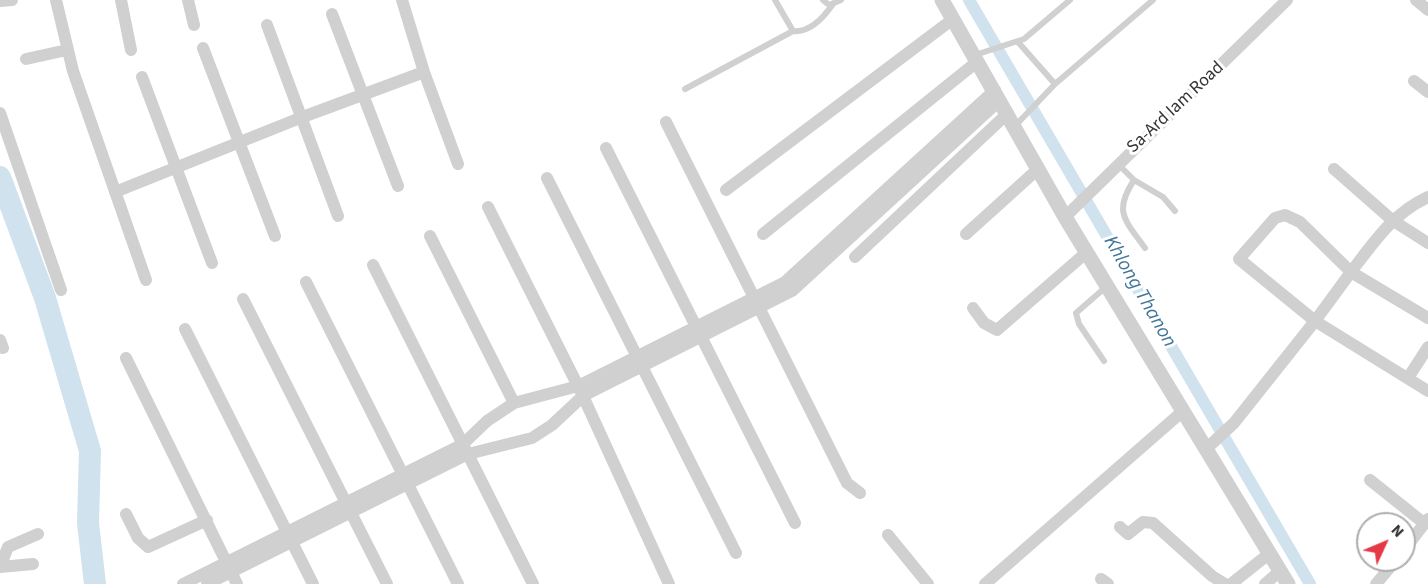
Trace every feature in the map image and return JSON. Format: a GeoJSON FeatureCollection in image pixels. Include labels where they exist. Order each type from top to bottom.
{"type":"FeatureCollection","features":[{"type":"Feature","properties":{"kind":"street"},"geometry":{"type":"LineString","coordinates":[[0,1],[12,0]]}},
{"type":"Feature","properties":{"kind":"street"},"geometry":{"type":"LineString","coordinates":[[56,0],[68,50],[146,280]]}},
{"type":"Feature","properties":{"kind":"street"},"geometry":{"type":"LineString","coordinates":[[121,0],[131,50]]}},
{"type":"Feature","properties":{"kind":"street"},"geometry":{"type":"LineString","coordinates":[[188,0],[194,26]]}},
{"type":"Feature","properties":{"kind":"street"},"geometry":{"type":"LineString","coordinates":[[402,0],[424,72],[458,164]]}},
{"type":"Feature","properties":{"kind":"street"},"geometry":{"type":"LineString","coordinates":[[942,0],[980,55],[997,95],[1038,169],[1070,212],[1087,252],[1183,411],[1210,445],[1284,577],[1265,584]]}},
{"type":"Feature","properties":{"kind":"street","name":"Sa-Ard Iam Road"},"geometry":{"type":"LineString","coordinates":[[1070,212],[1287,0]]}},
{"type":"Feature","properties":{"kind":"street"},"geometry":{"type":"LineString","coordinates":[[1416,0],[1428,10]]}},
{"type":"Feature","properties":{"kind":"street"},"geometry":{"type":"LineString","coordinates":[[332,14],[398,186]]}},
{"type":"Feature","properties":{"kind":"street"},"geometry":{"type":"LineString","coordinates":[[726,189],[953,19]]}},
{"type":"Feature","properties":{"kind":"street"},"geometry":{"type":"LineString","coordinates":[[267,26],[338,216]]}},
{"type":"Feature","properties":{"kind":"street"},"geometry":{"type":"LineString","coordinates":[[203,48],[275,236]]}},
{"type":"Feature","properties":{"kind":"street"},"geometry":{"type":"LineString","coordinates":[[26,59],[68,50]]}},
{"type":"Feature","properties":{"kind":"street"},"geometry":{"type":"LineString","coordinates":[[764,234],[980,55]]}},
{"type":"Feature","properties":{"kind":"street"},"geometry":{"type":"LineString","coordinates":[[115,192],[300,118],[424,72]]}},
{"type":"Feature","properties":{"kind":"street"},"geometry":{"type":"LineString","coordinates":[[142,77],[212,263]]}},
{"type":"Feature","properties":{"kind":"street"},"geometry":{"type":"LineString","coordinates":[[1414,81],[1428,92]]}},
{"type":"Feature","properties":{"kind":"street"},"geometry":{"type":"LineString","coordinates":[[183,584],[230,567],[465,449],[532,438],[552,425],[581,391],[757,303],[813,264],[997,95]]}},
{"type":"Feature","properties":{"kind":"street"},"geometry":{"type":"LineString","coordinates":[[0,113],[61,290]]}},
{"type":"Feature","properties":{"kind":"street"},"geometry":{"type":"LineString","coordinates":[[855,257],[1011,120]]}},
{"type":"Feature","properties":{"kind":"street"},"geometry":{"type":"LineString","coordinates":[[666,122],[847,483],[860,493]]}},
{"type":"Feature","properties":{"kind":"street"},"geometry":{"type":"LineString","coordinates":[[606,148],[795,523]]}},
{"type":"Feature","properties":{"kind":"street"},"geometry":{"type":"LineString","coordinates":[[966,234],[1038,169]]}},
{"type":"Feature","properties":{"kind":"street"},"geometry":{"type":"LineString","coordinates":[[1334,169],[1392,220],[1428,243]]}},
{"type":"Feature","properties":{"kind":"street"},"geometry":{"type":"LineString","coordinates":[[547,178],[736,553]]}},
{"type":"Feature","properties":{"kind":"street"},"geometry":{"type":"LineString","coordinates":[[1210,445],[1234,423],[1392,220],[1403,210],[1428,197]]}},
{"type":"Feature","properties":{"kind":"street"},"geometry":{"type":"LineString","coordinates":[[488,207],[581,391],[669,584]]}},
{"type":"Feature","properties":{"kind":"street"},"geometry":{"type":"LineString","coordinates":[[1428,318],[1351,272],[1300,222],[1285,215],[1275,218],[1239,259],[1315,321],[1428,391]]}},
{"type":"Feature","properties":{"kind":"street"},"geometry":{"type":"LineString","coordinates":[[430,236],[514,403]]}},
{"type":"Feature","properties":{"kind":"street"},"geometry":{"type":"LineString","coordinates":[[973,308],[984,323],[997,330],[1087,252]]}},
{"type":"Feature","properties":{"kind":"street"},"geometry":{"type":"LineString","coordinates":[[373,265],[533,584]]}},
{"type":"Feature","properties":{"kind":"street"},"geometry":{"type":"LineString","coordinates":[[306,282],[458,584]]}},
{"type":"Feature","properties":{"kind":"street"},"geometry":{"type":"LineString","coordinates":[[243,299],[387,584]]}},
{"type":"Feature","properties":{"kind":"street"},"geometry":{"type":"LineString","coordinates":[[184,328],[313,584]]}},
{"type":"Feature","properties":{"kind":"street"},"geometry":{"type":"LineString","coordinates":[[1408,378],[1428,347]]}},
{"type":"Feature","properties":{"kind":"street"},"geometry":{"type":"LineString","coordinates":[[126,358],[237,584]]}},
{"type":"Feature","properties":{"kind":"street"},"geometry":{"type":"LineString","coordinates":[[465,449],[487,421],[514,403],[549,392],[581,391]]}},
{"type":"Feature","properties":{"kind":"street"},"geometry":{"type":"LineString","coordinates":[[985,584],[1183,411]]}},
{"type":"Feature","properties":{"kind":"street"},"geometry":{"type":"LineString","coordinates":[[1370,480],[1426,522],[1416,535]]}},
{"type":"Feature","properties":{"kind":"street"},"geometry":{"type":"LineString","coordinates":[[126,514],[138,538],[148,547],[207,520]]}},
{"type":"Feature","properties":{"kind":"street"},"geometry":{"type":"LineString","coordinates":[[1120,527],[1128,534],[1143,522],[1153,523],[1209,580],[1225,584]]}},
{"type":"Feature","properties":{"kind":"street"},"geometry":{"type":"LineString","coordinates":[[33,564],[0,567],[8,547],[38,534]]}},
{"type":"Feature","properties":{"kind":"street"},"geometry":{"type":"LineString","coordinates":[[888,535],[928,584]]}},
{"type":"Feature","properties":{"kind":"street"},"geometry":{"type":"LineString","coordinates":[[1231,584],[1270,553]]}},
{"type":"Feature","properties":{"kind":"street"},"geometry":{"type":"LineString","coordinates":[[207,584],[230,567]]}},
{"type":"Feature","properties":{"kind":"street"},"geometry":{"type":"LineString","coordinates":[[1376,584],[1386,572]]}},
{"type":"Feature","properties":{"kind":"lane"},"geometry":{"type":"LineString","coordinates":[[775,0],[793,31]]}},
{"type":"Feature","properties":{"kind":"lane"},"geometry":{"type":"LineString","coordinates":[[823,0],[833,4]]}},
{"type":"Feature","properties":{"kind":"lane"},"geometry":{"type":"LineString","coordinates":[[685,89],[793,31],[807,29],[825,16],[833,4],[841,0]]}},
{"type":"Feature","properties":{"kind":"lane"},"geometry":{"type":"LineString","coordinates":[[980,55],[1018,42],[1070,0]]}},
{"type":"Feature","properties":{"kind":"lane"},"geometry":{"type":"LineString","coordinates":[[1011,120],[1028,116],[1055,84],[1153,0]]}},
{"type":"Feature","properties":{"kind":"lane"},"geometry":{"type":"LineString","coordinates":[[1018,42],[1055,84]]}},
{"type":"Feature","properties":{"kind":"lane"},"geometry":{"type":"LineString","coordinates":[[1118,164],[1134,180],[1163,197],[1175,211]]}},
{"type":"Feature","properties":{"kind":"lane"},"geometry":{"type":"LineString","coordinates":[[1134,180],[1121,206],[1123,217],[1145,248]]}},
{"type":"Feature","properties":{"kind":"lane"},"geometry":{"type":"LineString","coordinates":[[1104,361],[1079,324],[1076,313],[1107,286]]}},
{"type":"Feature","properties":{"kind":"waterway","name":"Khlong Thanon"},"geometry":{"type":"LineString","coordinates":[[969,0],[1310,584]]}},
{"type":"Feature","properties":{"kind":"waterway"},"geometry":{"type":"LineString","coordinates":[[0,177],[45,298],[90,451],[88,523],[95,584]]}}]}
